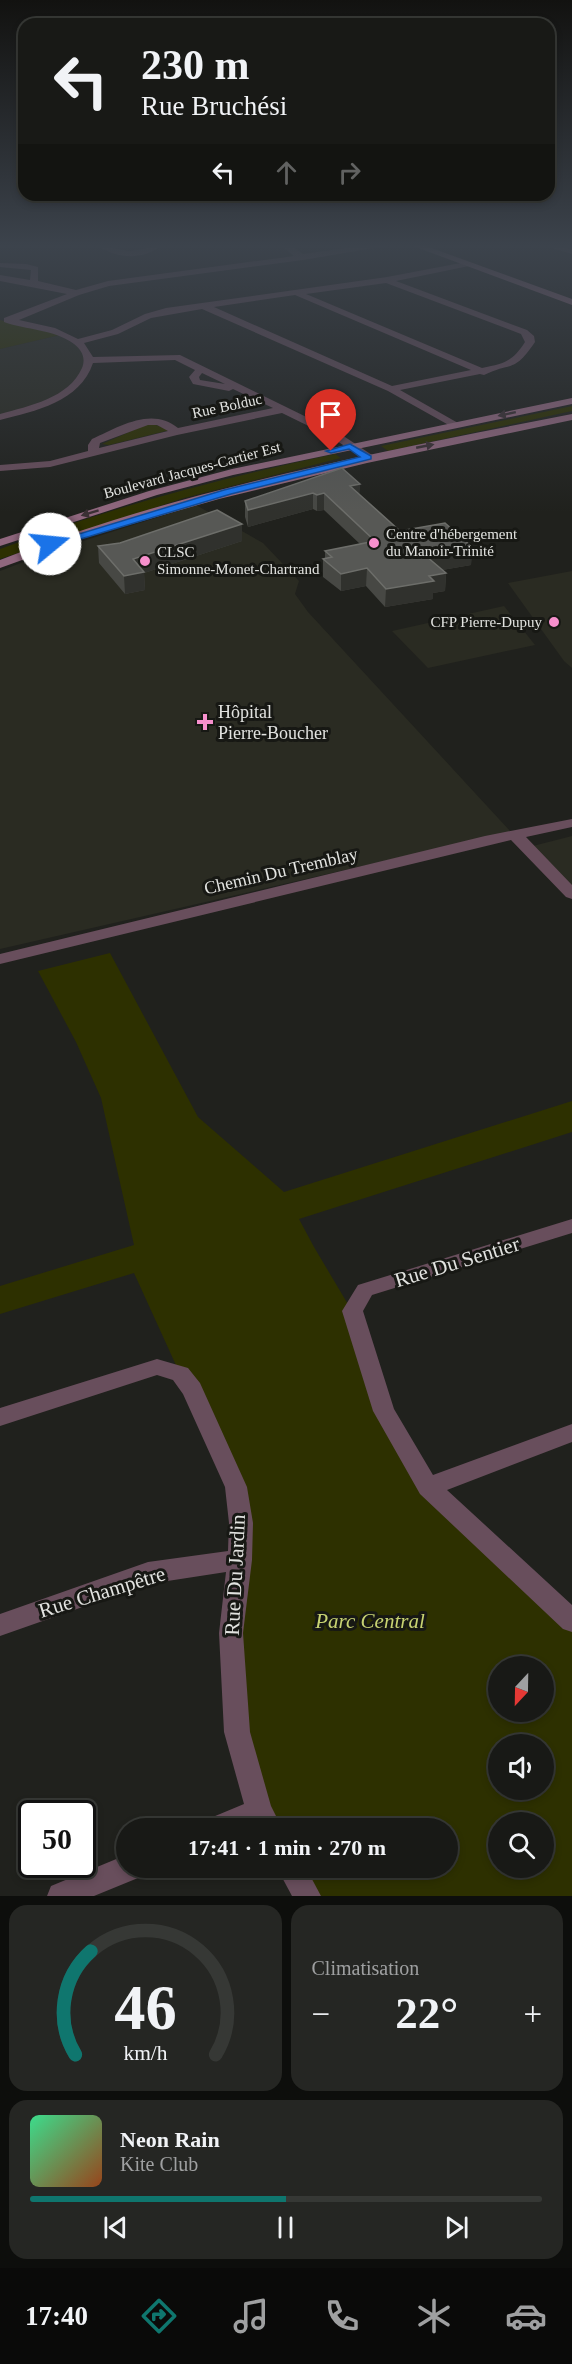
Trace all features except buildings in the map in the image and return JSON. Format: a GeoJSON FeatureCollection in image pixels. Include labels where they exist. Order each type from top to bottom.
{"type":"FeatureCollection","features":[{"type":"Feature","properties":{"kind":"main road","name":"Boulevard Jacques-Cartier Est"},"geometry":{"type":"LineString","coordinates":[[0,543],[153,493],[232,472],[572,401]]}},
{"type":"Feature","properties":{"kind":"main road","name":"Boulevard Jacques-Cartier Est"},"geometry":{"type":"LineString","coordinates":[[0,564],[50,544],[228,492],[368,458],[572,417]]}},
{"type":"Feature","properties":{"kind":"street"},"geometry":{"type":"LineString","coordinates":[[0,417],[51,400],[71,389],[86,371],[90,360],[87,351],[76,342],[60,334]]}},
{"type":"Feature","properties":{"kind":"street"},"geometry":{"type":"LineString","coordinates":[[76,342],[105,334]]}},
{"type":"Feature","properties":{"kind":"street"},"geometry":{"type":"LineString","coordinates":[[269,334],[391,389],[454,425]]}},
{"type":"Feature","properties":{"kind":"street"},"geometry":{"type":"LineString","coordinates":[[396,334],[484,372]]}},
{"type":"Feature","properties":{"kind":"street"},"geometry":{"type":"LineString","coordinates":[[391,389],[484,372],[509,365],[519,358],[530,342],[527,334]]}},
{"type":"Feature","properties":{"kind":"street"},"geometry":{"type":"LineString","coordinates":[[90,360],[177,357],[335,435],[368,458]]}},
{"type":"Feature","properties":{"kind":"street","name":"Rue Bolduc"},"geometry":{"type":"LineString","coordinates":[[0,468],[50,464],[176,432],[284,409]]}},
{"type":"Feature","properties":{"kind":"street","name":"Rue Bolduc"},"geometry":{"type":"LineString","coordinates":[[94,453],[93,445],[96,441],[143,421],[171,426],[176,432]]}},
{"type":"Feature","properties":{"kind":"street","name":"Chemin Du Tremblay"},"geometry":{"type":"LineString","coordinates":[[0,959],[572,823]]}},
{"type":"Feature","properties":{"kind":"street"},"geometry":{"type":"LineString","coordinates":[[516,836],[572,894]]}},
{"type":"Feature","properties":{"kind":"street","name":"Rue Du Sentier"},"geometry":{"type":"LineString","coordinates":[[428,1488],[384,1411],[352,1311],[365,1290],[572,1226]]}},
{"type":"Feature","properties":{"kind":"street","name":"Rue Du Jardin"},"geometry":{"type":"LineString","coordinates":[[0,1417],[157,1367],[180,1374],[192,1389],[236,1487],[241,1522],[240,1560],[231,1634],[237,1732],[263,1818]]}},
{"type":"Feature","properties":{"kind":"street"},"geometry":{"type":"LineString","coordinates":[[572,1433],[428,1488],[572,1621]]}},
{"type":"Feature","properties":{"kind":"street","name":"Rue Champêtre"},"geometry":{"type":"LineString","coordinates":[[0,1625],[148,1573],[240,1560]]}},
{"type":"Feature","properties":{"kind":"street"},"geometry":{"type":"LineString","coordinates":[[62,1896],[116,1873]]}},
{"type":"Feature","properties":{"kind":"street"},"geometry":{"type":"LineString","coordinates":[[297,1878],[307,1896]]}},
{"type":"Feature","properties":{"kind":"shaded area"},"geometry":{"type":"Polygon","coordinates":[[[60,335],[85,351],[84,371],[69,388],[50,400],[0,416],[0,349],[60,335]]]}},
{"type":"Feature","properties":{"kind":"shaded area","name":"Hôpital Pierre-Boucher"},"geometry":{"type":"Polygon","coordinates":[[[196,505],[263,543],[299,581],[295,594],[308,612],[511,832],[0,949],[0,571],[55,550],[196,505]]]}},
{"type":"Feature","properties":{"kind":"shaded area","name":"CFP Pierre-Dupuy"},"geometry":{"type":"Polygon","coordinates":[[[572,571],[572,668],[564,661],[508,583],[572,571]]]}},
{"type":"Feature","properties":{"kind":"shaded area"},"geometry":{"type":"Polygon","coordinates":[[[504,606],[535,645],[428,668],[392,631],[504,606]]]}},
{"type":"Feature","properties":{"kind":"shaded area"},"geometry":{"type":"Polygon","coordinates":[[[572,836],[572,889],[529,847],[572,836]]]}},
{"type":"Feature","properties":{"kind":"green space"},"geometry":{"type":"Polygon","coordinates":[[[0,334],[60,335],[0,349],[0,334]]]}},
{"type":"Feature","properties":{"kind":"green space"},"geometry":{"type":"Polygon","coordinates":[[[572,406],[572,411],[388,451],[381,446],[572,406]]]}},
{"type":"Feature","properties":{"kind":"green space"},"geometry":{"type":"Polygon","coordinates":[[[150,423],[170,430],[109,445],[102,444],[150,423]]]}},
{"type":"Feature","properties":{"kind":"green space"},"geometry":{"type":"Polygon","coordinates":[[[335,454],[341,458],[184,498],[0,559],[0,549],[82,520],[250,473],[335,454]]]}},
{"type":"Feature","properties":{"kind":"green space","name":"Parc Central"},"geometry":{"type":"Polygon","coordinates":[[[110,953],[198,1117],[284,1192],[572,1101],[572,1132],[299,1219],[352,1311],[384,1411],[428,1487],[572,1621],[572,1896],[307,1896],[297,1878],[458,1878],[458,1818],[263,1818],[259,1811],[237,1732],[241,1523],[180,1374],[134,1273],[0,1314],[0,1286],[134,1245],[101,1098],[76,1042],[38,971],[110,953]]]}},
{"type":"Feature","properties":{"kind":"place","name":"Centre d'hébergement du Manoir-Trinité"},"geometry":{"type":"Point","coordinates":[374,543]}},
{"type":"Feature","properties":{"kind":"place","name":"CLSC Simonne-Monet-Chartrand"},"geometry":{"type":"Point","coordinates":[145,561]}},
{"type":"Feature","properties":{"kind":"place","name":"CFP Pierre-Dupuy"},"geometry":{"type":"Point","coordinates":[554,622]}},
{"type":"Feature","properties":{"kind":"place","name":"Hôpital Pierre-Boucher"},"geometry":{"type":"Point","coordinates":[205,722]}},
{"type":"Feature","properties":{"kind":"route"},"geometry":{"type":"LineString","coordinates":[[50,544],[228,492],[368,458],[350,446],[331,451]]}}]}
